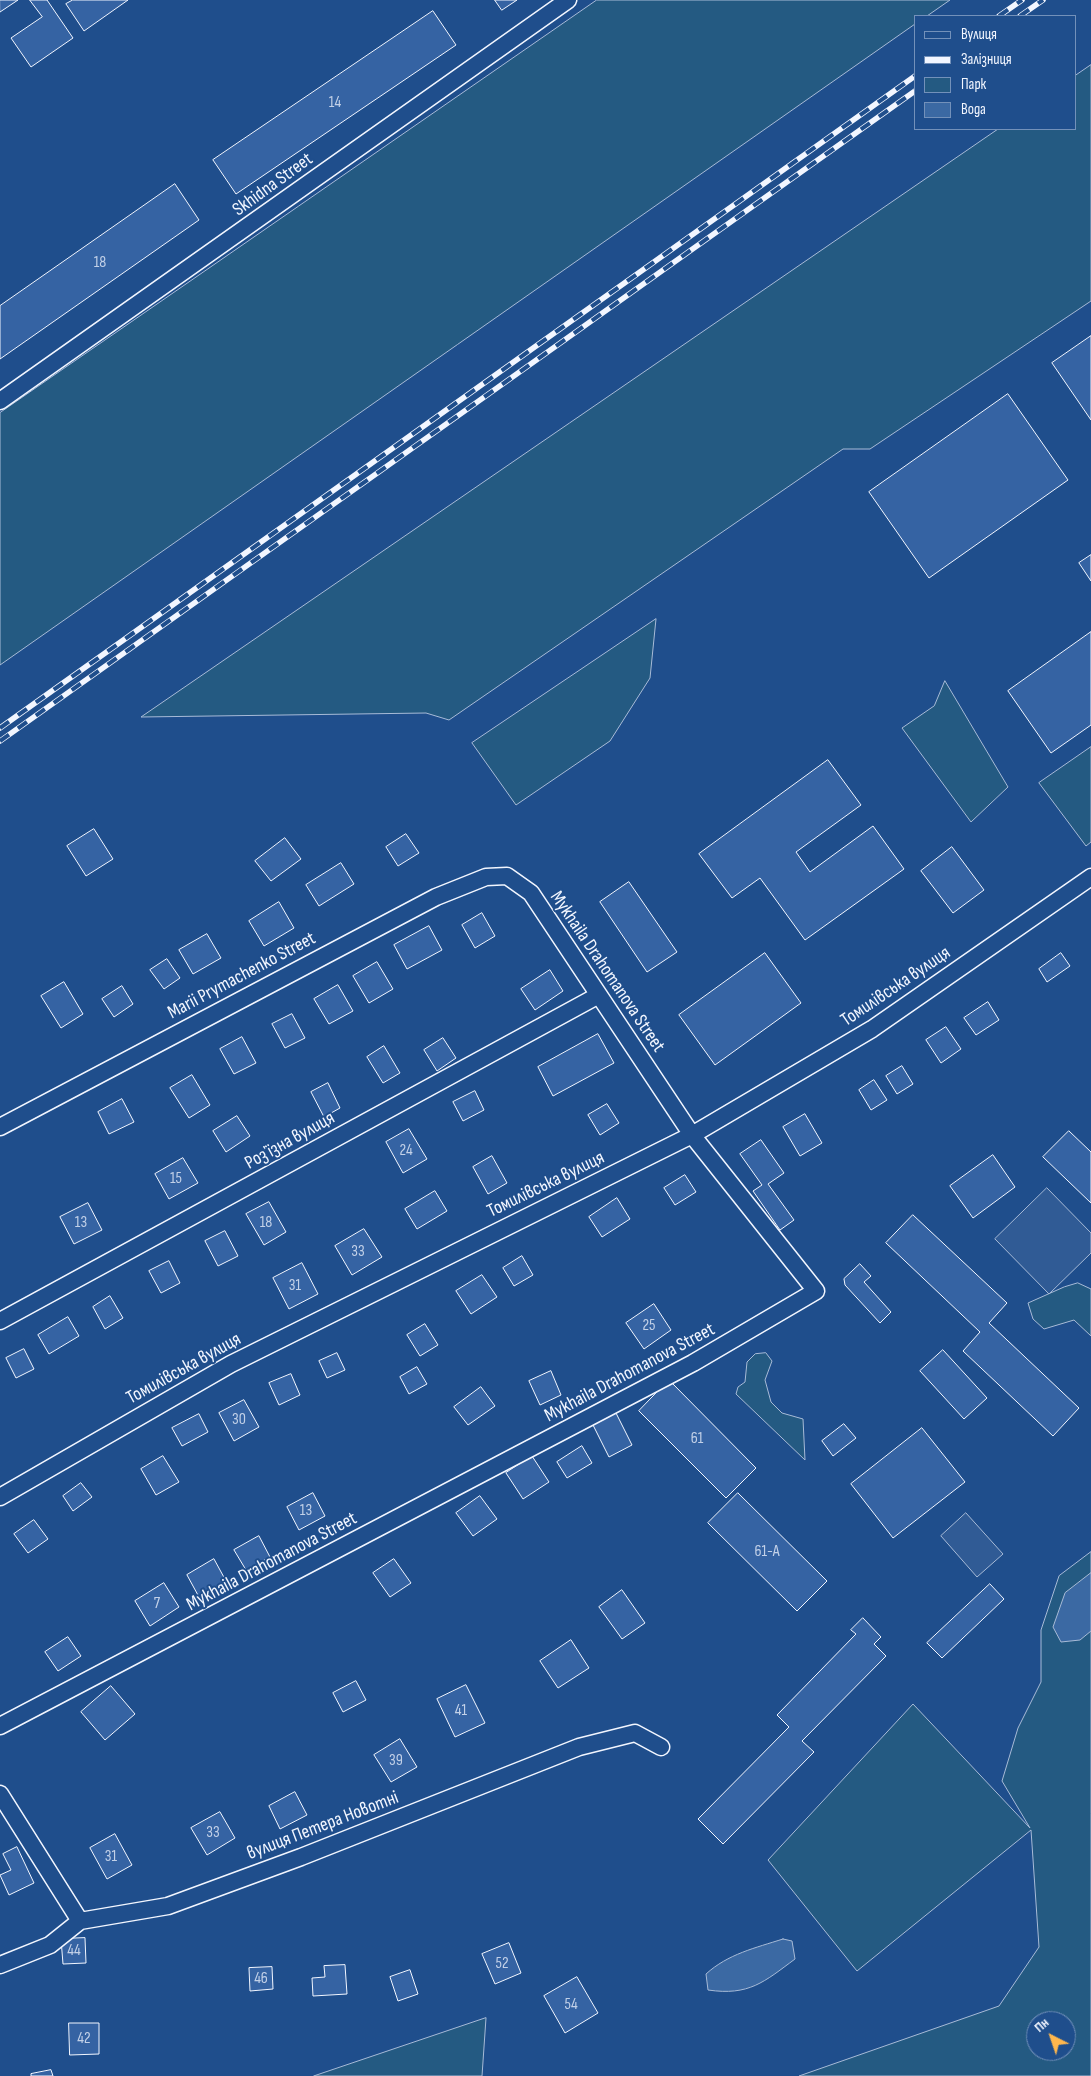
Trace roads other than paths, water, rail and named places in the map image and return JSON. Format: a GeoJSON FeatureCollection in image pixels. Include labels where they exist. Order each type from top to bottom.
{"type":"FeatureCollection","features":[{"type":"Feature","properties":{"kind":"street","name":"Skhidna Street"},"geometry":{"type":"LineString","coordinates":[[0,401],[568,0]]}},
{"type":"Feature","properties":{"kind":"street","name":"Marii Prymachenko Street"},"geometry":{"type":"LineString","coordinates":[[0,1127],[436,896],[486,876],[507,876]]}},
{"type":"Feature","properties":{"kind":"street","name":"Mykhaila Drahomanova Street"},"geometry":{"type":"LineString","coordinates":[[0,1726],[693,1363],[816,1291],[692,1135],[531,893],[507,876]]}},
{"type":"Feature","properties":{"kind":"street","name":"Томилівська вулиця"},"geometry":{"type":"LineString","coordinates":[[0,1497],[231,1364],[692,1135],[872,1029],[1091,877]]}},
{"type":"Feature","properties":{"kind":"street","name":"Розʼїзна вулиця"},"geometry":{"type":"LineString","coordinates":[[0,1321],[599,995]]}},
{"type":"Feature","properties":{"kind":"street","name":"вулиця Петера Новотні"},"geometry":{"type":"LineString","coordinates":[[80,1921],[168,1906],[301,1857],[579,1746],[635,1733],[661,1747]]}},
{"type":"Feature","properties":{"kind":"street"},"geometry":{"type":"LineString","coordinates":[[0,1794],[80,1921],[50,1946],[0,1965]]}},
{"type":"Feature","properties":{"kind":"water"},"geometry":{"type":"Polygon","coordinates":[[[1091,1573],[1091,1631],[1080,1640],[1061,1642],[1053,1627],[1065,1593],[1091,1573]]]}},
{"type":"Feature","properties":{"kind":"water"},"geometry":{"type":"Polygon","coordinates":[[[783,1939],[792,1941],[795,1959],[774,1974],[745,1989],[735,1991],[708,1990],[706,1974],[714,1967],[742,1952],[783,1939]]]}},
{"type":"Feature","properties":{"kind":"railway"},"geometry":{"type":"LineString","coordinates":[[1000,15],[1022,0]]}},
{"type":"Feature","properties":{"kind":"railway"},"geometry":{"type":"LineString","coordinates":[[1021,15],[1043,0]]}},
{"type":"Feature","properties":{"kind":"railway"},"geometry":{"type":"LineString","coordinates":[[0,728],[914,77]]}},
{"type":"Feature","properties":{"kind":"railway"},"geometry":{"type":"LineString","coordinates":[[0,741],[914,92]]}}]}
